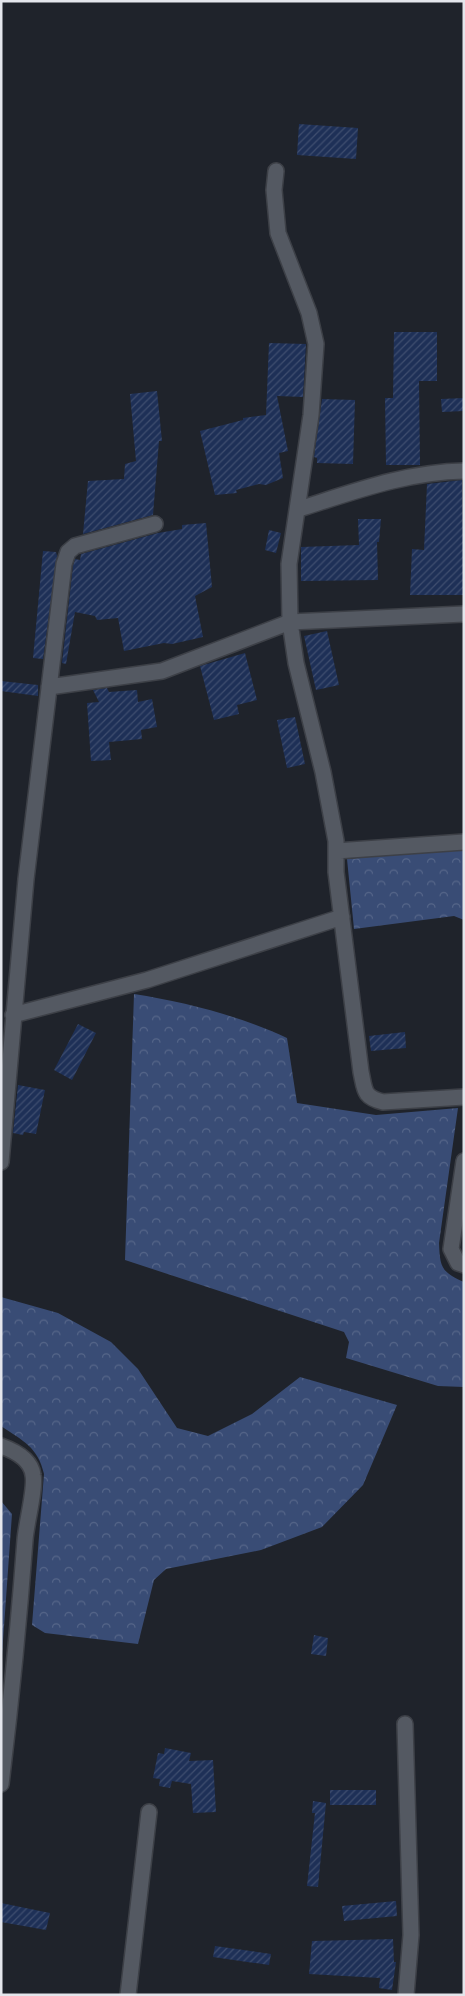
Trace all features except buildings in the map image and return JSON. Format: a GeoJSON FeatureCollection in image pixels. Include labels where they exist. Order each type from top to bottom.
{"type":"FeatureCollection","features":[{"type":"Feature","properties":{"kind":"street"},"geometry":{"type":"LineString","coordinates":[[276,171],[274,190],[278,233],[309,313],[316,344],[311,415],[289,564],[290,622],[296,663],[324,772],[336,851],[342,917],[365,1092],[372,1099],[383,1102],[464,1097]]}},
{"type":"Feature","properties":{"kind":"street"},"geometry":{"type":"LineString","coordinates":[[298,509],[419,474],[464,471]]}},
{"type":"Feature","properties":{"kind":"street"},"geometry":{"type":"LineString","coordinates":[[1,1162],[26,879],[64,564],[68,552],[75,546],[154,524]]}},
{"type":"Feature","properties":{"kind":"street"},"geometry":{"type":"LineString","coordinates":[[49,687],[162,671],[290,622],[464,614]]}},
{"type":"Feature","properties":{"kind":"street"},"geometry":{"type":"LineString","coordinates":[[336,851],[464,842]]}},
{"type":"Feature","properties":{"kind":"street"},"geometry":{"type":"LineString","coordinates":[[13,1014],[147,980],[342,917]]}},
{"type":"Feature","properties":{"kind":"street"},"geometry":{"type":"LineString","coordinates":[[464,1161],[451,1249],[458,1262],[464,1265]]}},
{"type":"Feature","properties":{"kind":"street"},"geometry":{"type":"LineString","coordinates":[[1,1446],[18,1453],[28,1463],[34,1476],[26,1536],[15,1671],[1,1784]]}},
{"type":"Feature","properties":{"kind":"street"},"geometry":{"type":"LineString","coordinates":[[405,1724],[411,1935],[406,1995]]}},
{"type":"Feature","properties":{"kind":"street"},"geometry":{"type":"LineString","coordinates":[[128,1995],[149,1812]]}},
{"type":"Feature","properties":{"kind":"green space"},"geometry":{"type":"Polygon","coordinates":[[[464,848],[464,920],[454,916],[354,929],[347,859],[464,848]]]}},
{"type":"Feature","properties":{"kind":"green space"},"geometry":{"type":"Polygon","coordinates":[[[134,994],[212,1011],[250,1023],[287,1038],[297,1103],[376,1115],[458,1108],[439,1243],[443,1268],[446,1272],[464,1282],[464,1387],[438,1386],[346,1358],[349,1342],[344,1332],[125,1260],[134,994]]]}},
{"type":"Feature","properties":{"kind":"green space"},"geometry":{"type":"Polygon","coordinates":[[[1,1297],[58,1313],[111,1342],[138,1369],[177,1428],[208,1436],[252,1414],[300,1377],[397,1405],[363,1485],[322,1527],[261,1550],[166,1569],[154,1580],[138,1644],[45,1633],[32,1625],[44,1474],[34,1451],[1,1426],[1,1297]]]}},
{"type":"Feature","properties":{"kind":"green space"},"geometry":{"type":"Polygon","coordinates":[[[1,1501],[12,1514],[1,1669],[1,1501]]]}}]}
